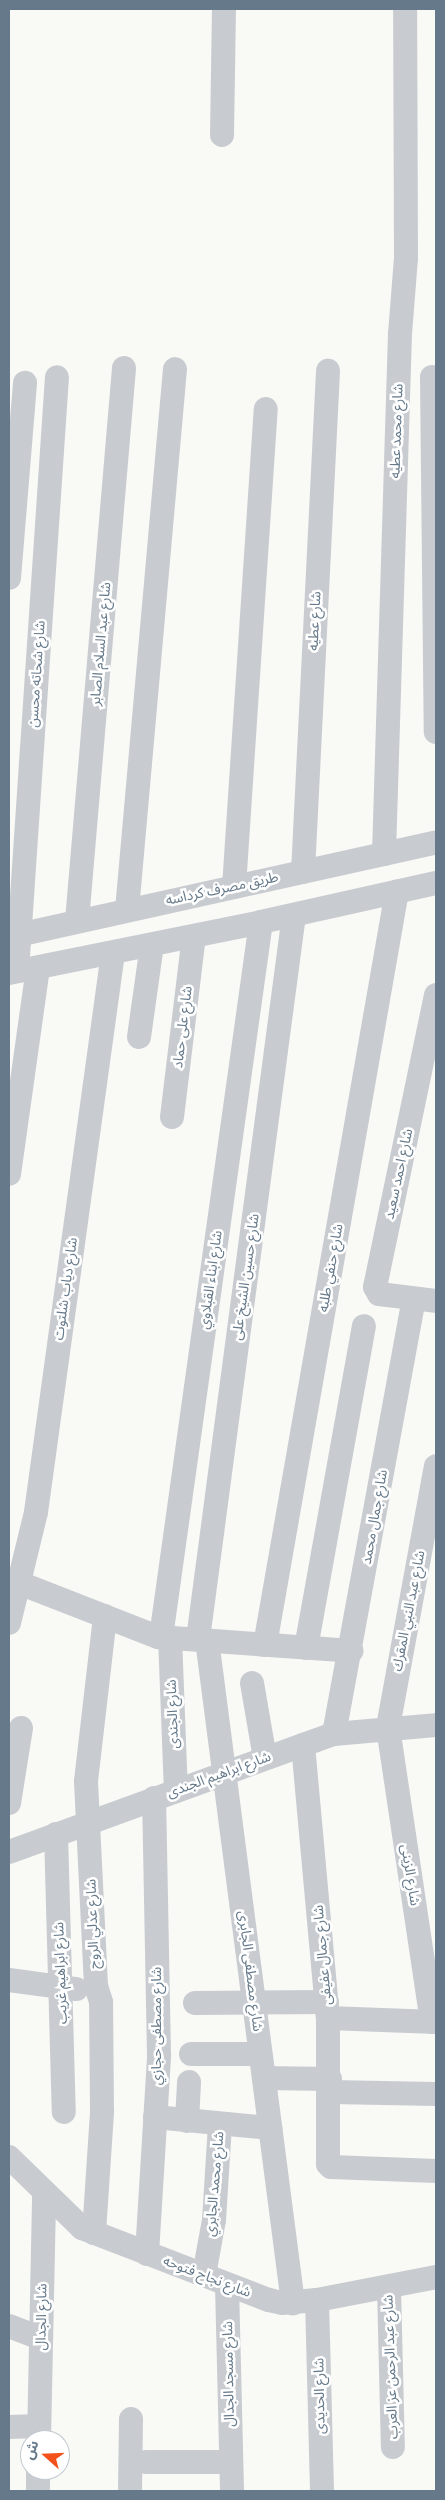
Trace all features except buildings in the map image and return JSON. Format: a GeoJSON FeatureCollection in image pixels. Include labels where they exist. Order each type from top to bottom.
{"type":"FeatureCollection","features":[{"type":"Feature","properties":{"kind":"street"},"geometry":{"type":"LineString","coordinates":[[222,134],[224,9]]}},
{"type":"Feature","properties":{"kind":"street","name":"شارع محمد عطيه"},"geometry":{"type":"LineString","coordinates":[[384,854],[400,334],[406,258],[405,9]]}},
{"type":"Feature","properties":{"kind":"street","name":"شارع عبد السلام الصابر"},"geometry":{"type":"LineString","coordinates":[[77,921],[124,368]]}},
{"type":"Feature","properties":{"kind":"street"},"geometry":{"type":"LineString","coordinates":[[127,910],[174,369]]}},
{"type":"Feature","properties":{"kind":"street","name":"شارع عطيه"},"geometry":{"type":"LineString","coordinates":[[303,872],[328,371]]}},
{"type":"Feature","properties":{"kind":"street","name":"شارع شحاته محسن"},"geometry":{"type":"LineString","coordinates":[[9,1174],[21,971],[14,935],[58,377]]}},
{"type":"Feature","properties":{"kind":"street"},"geometry":{"type":"LineString","coordinates":[[432,377],[436,732]]}},
{"type":"Feature","properties":{"kind":"street"},"geometry":{"type":"LineString","coordinates":[[9,578],[25,383]]}},
{"type":"Feature","properties":{"kind":"street"},"geometry":{"type":"LineString","coordinates":[[234,887],[266,409]]}},
{"type":"Feature","properties":{"kind":"street","name":"طريق مصرف كرداسه"},"geometry":{"type":"LineString","coordinates":[[14,935],[436,842]]}},
{"type":"Feature","properties":{"kind":"street"},"geometry":{"type":"LineString","coordinates":[[21,971],[261,922],[436,883]]}},
{"type":"Feature","properties":{"kind":"street","name":"شارع حنفي طلبه"},"geometry":{"type":"LineString","coordinates":[[265,1645],[397,891]]}},
{"type":"Feature","properties":{"kind":"street","name":"شارع حسين الشيخ على"},"geometry":{"type":"LineString","coordinates":[[202,1640],[294,915]]}},
{"type":"Feature","properties":{"kind":"street","name":"شارع ابناء القبلاوي"},"geometry":{"type":"LineString","coordinates":[[165,1637],[261,922]]}},
{"type":"Feature","properties":{"kind":"street","name":"شارع على حماد"},"geometry":{"type":"LineString","coordinates":[[172,1117],[194,936]]}},
{"type":"Feature","properties":{"kind":"street"},"geometry":{"type":"LineString","coordinates":[[140,1037],[152,945]]}},
{"type":"Feature","properties":{"kind":"street","name":"شارع دياب شلتوت"},"geometry":{"type":"LineString","coordinates":[[9,1623],[14,1581],[36,1512],[112,953]]}},
{"type":"Feature","properties":{"kind":"street","name":"شارع احمد سعيد"},"geometry":{"type":"LineString","coordinates":[[425,1300],[380,1294],[375,1288],[436,995]]}},
{"type":"Feature","properties":{"kind":"street","name":"شارع جمال محمد"},"geometry":{"type":"LineString","coordinates":[[334,1734],[425,1300]]}},
{"type":"Feature","properties":{"kind":"street"},"geometry":{"type":"LineString","coordinates":[[306,1648],[364,1326]]}},
{"type":"Feature","properties":{"kind":"street","name":"شارع عبد النبي المقرك"},"geometry":{"type":"LineString","coordinates":[[388,1727],[436,1466]]}},
{"type":"Feature","properties":{"kind":"street"},"geometry":{"type":"LineString","coordinates":[[14,1581],[104,1616],[165,1637],[351,1651]]}},
{"type":"Feature","properties":{"kind":"street","name":"شارع عدلي الروح"},"geometry":{"type":"LineString","coordinates":[[94,2233],[102,2111],[101,2002],[97,1992],[86,1781],[104,1616]]}},
{"type":"Feature","properties":{"kind":"street","name":"شارع الجندى"},"geometry":{"type":"LineString","coordinates":[[165,1637],[176,1790]]}},
{"type":"Feature","properties":{"kind":"street","name":"شارع مصطفى الجابرى"},"geometry":{"type":"LineString","coordinates":[[202,1640],[224,1773],[293,2303]]}},
{"type":"Feature","properties":{"kind":"street"},"geometry":{"type":"LineString","coordinates":[[252,1684],[265,1758]]}},
{"type":"Feature","properties":{"kind":"street","name":"شارع ابراهيم الجندى"},"geometry":{"type":"LineString","coordinates":[[9,1852],[334,1734],[388,1727],[436,1725]]}},
{"type":"Feature","properties":{"kind":"street","name":"شارع الزينى"},"geometry":{"type":"LineString","coordinates":[[388,1727],[434,2022]]}},
{"type":"Feature","properties":{"kind":"street"},"geometry":{"type":"LineString","coordinates":[[9,1803],[21,1728]]}},
{"type":"Feature","properties":{"kind":"street","name":"شارع جمال عفيفى"},"geometry":{"type":"LineString","coordinates":[[303,1745],[328,2010],[330,2166],[436,2171]]}},
{"type":"Feature","properties":{"kind":"street","name":"شارع مصطفى حجازي"},"geometry":{"type":"LineString","coordinates":[[147,2254],[159,2055],[154,1798]]}},
{"type":"Feature","properties":{"kind":"street","name":"شارع ابراهيم غريب"},"geometry":{"type":"LineString","coordinates":[[56,1834],[62,1987],[64,2112]]}},
{"type":"Feature","properties":{"kind":"street"},"geometry":{"type":"LineString","coordinates":[[9,1980],[97,1992]]}},
{"type":"Feature","properties":{"kind":"street"},"geometry":{"type":"LineString","coordinates":[[195,2003],[254,2003],[434,2022]]}},
{"type":"Feature","properties":{"kind":"street"},"geometry":{"type":"LineString","coordinates":[[191,2054],[260,2054]]}},
{"type":"Feature","properties":{"kind":"street"},"geometry":{"type":"LineString","coordinates":[[264,2078],[330,2086],[436,2094]]}},
{"type":"Feature","properties":{"kind":"street"},"geometry":{"type":"LineString","coordinates":[[187,2120],[189,2082]]}},
{"type":"Feature","properties":{"kind":"street"},"geometry":{"type":"LineString","coordinates":[[155,2117],[270,2128]]}},
{"type":"Feature","properties":{"kind":"street","name":"شارع محمد الجابري"},"geometry":{"type":"LineString","coordinates":[[204,2275],[214,2220],[220,2124]]}},
{"type":"Feature","properties":{"kind":"street","name":"شارع نجاح فتوحه"},"geometry":{"type":"LineString","coordinates":[[9,2157],[72,2221],[94,2233],[268,2300],[293,2303],[317,2300],[389,2288],[436,2277]]}},
{"type":"Feature","properties":{"kind":"street","name":"شارع الجدال"},"geometry":{"type":"LineString","coordinates":[[39,2430],[44,2193]]}},
{"type":"Feature","properties":{"kind":"street","name":"شارع مسجد الجدال"},"geometry":{"type":"LineString","coordinates":[[228,2285],[232,2491]]}},
{"type":"Feature","properties":{"kind":"street","name":"شارع عبد الرحمن عز العرب"},"geometry":{"type":"LineString","coordinates":[[389,2288],[393,2447]]}},
{"type":"Feature","properties":{"kind":"street","name":"شارع الحديدى"},"geometry":{"type":"LineString","coordinates":[[317,2300],[322,2491]]}},
{"type":"Feature","properties":{"kind":"street"},"geometry":{"type":"LineString","coordinates":[[9,2326],[41,2338]]}},
{"type":"Feature","properties":{"kind":"street"},"geometry":{"type":"LineString","coordinates":[[130,2491],[131,2418]]}},
{"type":"Feature","properties":{"kind":"street"},"geometry":{"type":"LineString","coordinates":[[9,2426],[26,2430]]}},
{"type":"Feature","properties":{"kind":"street"},"geometry":{"type":"LineString","coordinates":[[146,2462],[231,2462]]}}]}
